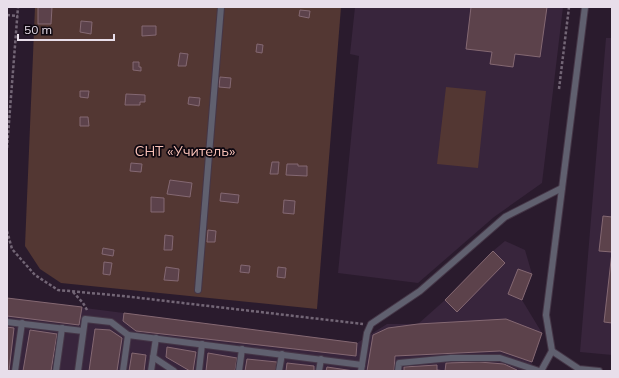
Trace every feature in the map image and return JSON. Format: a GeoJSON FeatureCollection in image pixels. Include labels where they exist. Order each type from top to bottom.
{"type":"FeatureCollection","features":[{"type":"Feature","properties":{"kind":"lane"},"geometry":{"type":"LineString","coordinates":[[198,290],[221,7]]}},
{"type":"Feature","properties":{"kind":"lane"},"geometry":{"type":"LineString","coordinates":[[398,371],[399,363],[451,358],[500,358],[540,371],[552,351],[546,315],[585,7]]}},
{"type":"Feature","properties":{"kind":"lane"},"geometry":{"type":"LineString","coordinates":[[78,371],[85,319],[110,322],[128,335],[321,359],[362,368],[366,333],[371,324],[420,291],[505,217],[562,188]]}},
{"type":"Feature","properties":{"kind":"lane"},"geometry":{"type":"LineString","coordinates":[[7,322],[83,331]]}},
{"type":"Feature","properties":{"kind":"lane"},"geometry":{"type":"LineString","coordinates":[[15,371],[22,323]]}},
{"type":"Feature","properties":{"kind":"lane"},"geometry":{"type":"LineString","coordinates":[[56,371],[62,328]]}},
{"type":"Feature","properties":{"kind":"lane"},"geometry":{"type":"LineString","coordinates":[[123,371],[128,335]]}},
{"type":"Feature","properties":{"kind":"lane"},"geometry":{"type":"LineString","coordinates":[[151,371],[156,338]]}},
{"type":"Feature","properties":{"kind":"lane"},"geometry":{"type":"LineString","coordinates":[[199,371],[202,344]]}},
{"type":"Feature","properties":{"kind":"lane"},"geometry":{"type":"LineString","coordinates":[[239,371],[242,349]]}},
{"type":"Feature","properties":{"kind":"lane"},"geometry":{"type":"LineString","coordinates":[[552,351],[579,369],[599,371]]}},
{"type":"Feature","properties":{"kind":"lane"},"geometry":{"type":"LineString","coordinates":[[279,371],[282,354]]}},
{"type":"Feature","properties":{"kind":"lane"},"geometry":{"type":"LineString","coordinates":[[153,357],[174,371]]}},
{"type":"Feature","properties":{"kind":"lane"},"geometry":{"type":"LineString","coordinates":[[319,371],[321,359]]}},
{"type":"Feature","properties":{"kind":"path"},"geometry":{"type":"LineString","coordinates":[[7,148],[18,7]]}},
{"type":"Feature","properties":{"kind":"path"},"geometry":{"type":"LineString","coordinates":[[559,89],[569,7]]}},
{"type":"Feature","properties":{"kind":"path"},"geometry":{"type":"LineString","coordinates":[[7,15],[18,16]]}},
{"type":"Feature","properties":{"kind":"path"},"geometry":{"type":"LineString","coordinates":[[7,231],[12,249],[35,275],[58,290],[371,324]]}},
{"type":"Feature","properties":{"kind":"path"},"geometry":{"type":"LineString","coordinates":[[73,292],[83,303],[92,320]]}},
{"type":"Feature","properties":{"kind":"shaded area"},"geometry":{"type":"Polygon","coordinates":[[[355,7],[563,7],[542,183],[494,217],[418,283],[338,273],[359,56],[350,54],[355,7]]]}},
{"type":"Feature","properties":{"kind":"shaded area"},"geometry":{"type":"Polygon","coordinates":[[[606,38],[612,38],[612,355],[580,352],[606,38]]]}},
{"type":"Feature","properties":{"kind":"shaded area"},"geometry":{"type":"Polygon","coordinates":[[[505,241],[525,250],[532,274],[522,300],[542,333],[529,371],[7,371],[7,298],[357,343],[387,324],[418,324],[445,300],[493,251],[505,241]]]}},
{"type":"Feature","properties":{"kind":"green space","name":"СНТ «Учитель»"},"geometry":{"type":"Polygon","coordinates":[[[35,7],[341,7],[317,309],[61,283],[40,269],[25,246],[35,7]]]}},
{"type":"Feature","properties":{"kind":"green space"},"geometry":{"type":"Polygon","coordinates":[[[446,87],[486,91],[478,168],[437,164],[446,87]]]}},
{"type":"Feature","properties":{"kind":"building"},"geometry":{"type":"Polygon","coordinates":[[[38,7],[52,7],[51,24],[38,24],[38,7]]]}},
{"type":"Feature","properties":{"kind":"building"},"geometry":{"type":"Polygon","coordinates":[[[471,7],[547,7],[540,57],[515,54],[513,67],[490,64],[492,52],[466,49],[471,7]]]}},
{"type":"Feature","properties":{"kind":"building"},"geometry":{"type":"Polygon","coordinates":[[[300,10],[310,11],[309,18],[299,16],[300,10]]]}},
{"type":"Feature","properties":{"kind":"building"},"geometry":{"type":"Polygon","coordinates":[[[81,21],[92,22],[91,34],[80,32],[81,21]]]}},
{"type":"Feature","properties":{"kind":"building"},"geometry":{"type":"Polygon","coordinates":[[[142,26],[156,26],[156,35],[142,36],[142,26]]]}},
{"type":"Feature","properties":{"kind":"building"},"geometry":{"type":"Polygon","coordinates":[[[257,44],[263,45],[262,53],[256,52],[257,44]]]}},
{"type":"Feature","properties":{"kind":"building"},"geometry":{"type":"Polygon","coordinates":[[[180,53],[188,54],[186,66],[178,66],[180,53]]]}},
{"type":"Feature","properties":{"kind":"building"},"geometry":{"type":"Polygon","coordinates":[[[133,62],[139,62],[141,71],[133,70],[133,62]]]}},
{"type":"Feature","properties":{"kind":"building"},"geometry":{"type":"Polygon","coordinates":[[[220,77],[231,78],[230,88],[219,87],[220,77]]]}},
{"type":"Feature","properties":{"kind":"building"},"geometry":{"type":"Polygon","coordinates":[[[80,91],[89,91],[88,98],[80,97],[80,91]]]}},
{"type":"Feature","properties":{"kind":"building"},"geometry":{"type":"Polygon","coordinates":[[[126,94],[145,95],[145,102],[140,102],[140,105],[125,105],[126,94]]]}},
{"type":"Feature","properties":{"kind":"building"},"geometry":{"type":"Polygon","coordinates":[[[189,97],[200,98],[199,106],[188,104],[189,97]]]}},
{"type":"Feature","properties":{"kind":"building"},"geometry":{"type":"Polygon","coordinates":[[[80,117],[88,117],[89,126],[80,126],[80,117]]]}},
{"type":"Feature","properties":{"kind":"building"},"geometry":{"type":"Polygon","coordinates":[[[272,162],[279,162],[278,174],[270,174],[272,162]]]}},
{"type":"Feature","properties":{"kind":"building"},"geometry":{"type":"Polygon","coordinates":[[[131,163],[142,164],[141,172],[130,171],[131,163]]]}},
{"type":"Feature","properties":{"kind":"building"},"geometry":{"type":"Polygon","coordinates":[[[287,164],[307,166],[307,176],[286,175],[287,164]]]}},
{"type":"Feature","properties":{"kind":"building"},"geometry":{"type":"Polygon","coordinates":[[[170,180],[192,183],[190,197],[167,194],[170,180]]]}},
{"type":"Feature","properties":{"kind":"building"},"geometry":{"type":"Polygon","coordinates":[[[221,193],[239,195],[238,203],[220,201],[221,193]]]}},
{"type":"Feature","properties":{"kind":"building"},"geometry":{"type":"Polygon","coordinates":[[[151,197],[164,198],[164,212],[151,212],[151,197]]]}},
{"type":"Feature","properties":{"kind":"building"},"geometry":{"type":"Polygon","coordinates":[[[284,200],[295,201],[294,214],[283,213],[284,200]]]}},
{"type":"Feature","properties":{"kind":"building"},"geometry":{"type":"Polygon","coordinates":[[[603,216],[612,217],[612,252],[599,251],[603,216]]]}},
{"type":"Feature","properties":{"kind":"building"},"geometry":{"type":"Polygon","coordinates":[[[208,230],[216,231],[215,242],[207,242],[208,230]]]}},
{"type":"Feature","properties":{"kind":"building"},"geometry":{"type":"Polygon","coordinates":[[[165,235],[173,236],[172,250],[164,250],[165,235]]]}},
{"type":"Feature","properties":{"kind":"building"},"geometry":{"type":"Polygon","coordinates":[[[103,248],[114,250],[113,256],[102,254],[103,248]]]}},
{"type":"Feature","properties":{"kind":"building"},"geometry":{"type":"Polygon","coordinates":[[[493,251],[505,263],[457,312],[445,300],[493,251]]]}},
{"type":"Feature","properties":{"kind":"building"},"geometry":{"type":"Polygon","coordinates":[[[612,252],[612,323],[604,322],[612,252]]]}},
{"type":"Feature","properties":{"kind":"building"},"geometry":{"type":"Polygon","coordinates":[[[104,262],[112,263],[110,275],[103,274],[104,262]]]}},
{"type":"Feature","properties":{"kind":"building"},"geometry":{"type":"Polygon","coordinates":[[[241,265],[250,266],[249,273],[240,272],[241,265]]]}},
{"type":"Feature","properties":{"kind":"building"},"geometry":{"type":"Polygon","coordinates":[[[166,267],[179,269],[178,281],[164,280],[166,267]]]}},
{"type":"Feature","properties":{"kind":"building"},"geometry":{"type":"Polygon","coordinates":[[[278,267],[286,268],[285,278],[277,277],[278,267]]]}},
{"type":"Feature","properties":{"kind":"building"},"geometry":{"type":"Polygon","coordinates":[[[518,269],[532,274],[522,300],[508,294],[518,269]]]}},
{"type":"Feature","properties":{"kind":"building"},"geometry":{"type":"Polygon","coordinates":[[[7,298],[82,307],[79,325],[7,316],[7,298]]]}},
{"type":"Feature","properties":{"kind":"building"},"geometry":{"type":"Polygon","coordinates":[[[124,313],[357,343],[356,356],[136,331],[123,321],[124,313]]]}},
{"type":"Feature","properties":{"kind":"building"},"geometry":{"type":"Polygon","coordinates":[[[506,319],[542,333],[532,362],[500,351],[395,356],[394,371],[367,371],[373,335],[388,328],[418,324],[506,319]]]}},
{"type":"Feature","properties":{"kind":"building"},"geometry":{"type":"Polygon","coordinates":[[[7,327],[14,328],[9,371],[7,371],[7,327]]]}},
{"type":"Feature","properties":{"kind":"building"},"geometry":{"type":"Polygon","coordinates":[[[95,329],[110,330],[122,338],[117,371],[89,371],[95,329]]]}},
{"type":"Feature","properties":{"kind":"building"},"geometry":{"type":"Polygon","coordinates":[[[30,330],[57,334],[51,371],[23,371],[30,330]]]}},
{"type":"Feature","properties":{"kind":"building"},"geometry":{"type":"Polygon","coordinates":[[[167,347],[196,352],[193,371],[190,371],[166,357],[167,347]]]}},
{"type":"Feature","properties":{"kind":"building"},"geometry":{"type":"Polygon","coordinates":[[[132,353],[146,355],[144,371],[129,371],[132,353]]]}},
{"type":"Feature","properties":{"kind":"building"},"geometry":{"type":"Polygon","coordinates":[[[208,353],[237,358],[235,371],[206,371],[208,353]]]}},
{"type":"Feature","properties":{"kind":"building"},"geometry":{"type":"Polygon","coordinates":[[[247,359],[277,362],[276,371],[245,371],[247,359]]]}},
{"type":"Feature","properties":{"kind":"building"},"geometry":{"type":"Polygon","coordinates":[[[479,362],[504,364],[517,370],[517,371],[445,371],[446,363],[479,362]]]}},
{"type":"Feature","properties":{"kind":"building"},"geometry":{"type":"Polygon","coordinates":[[[287,363],[314,366],[314,371],[286,371],[287,363]]]}},
{"type":"Feature","properties":{"kind":"building"},"geometry":{"type":"Polygon","coordinates":[[[437,365],[437,370],[445,371],[404,371],[404,367],[437,365]]]}},
{"type":"Feature","properties":{"kind":"building"},"geometry":{"type":"Polygon","coordinates":[[[327,367],[354,371],[326,371],[327,367]]]}}]}
